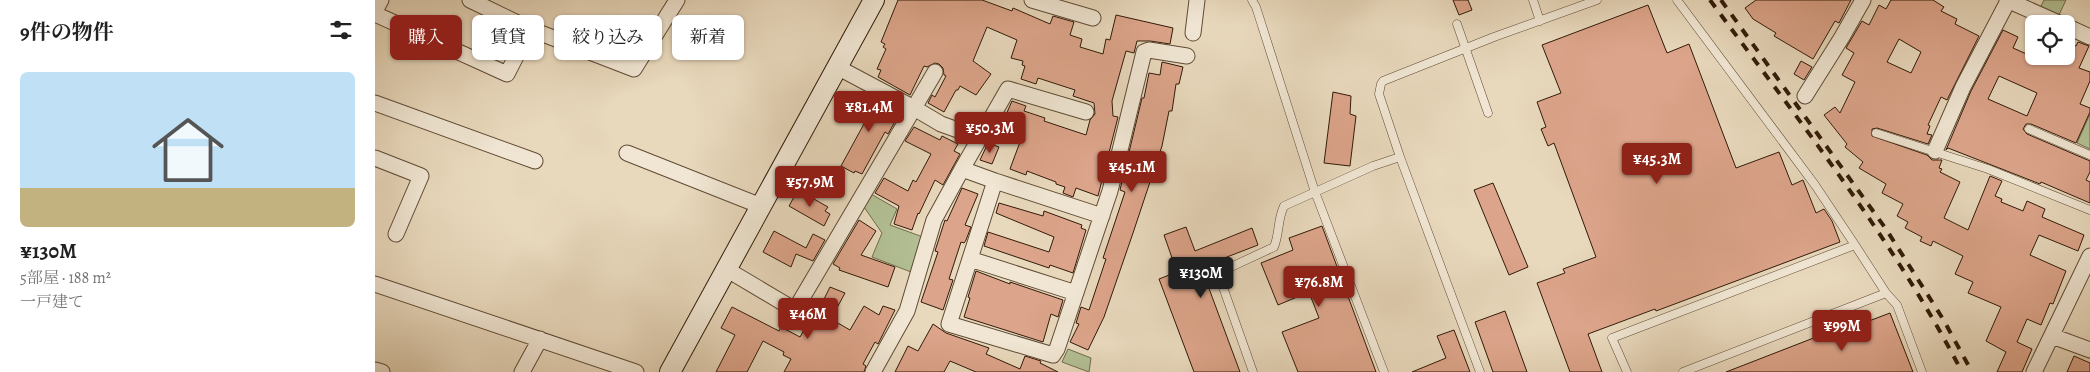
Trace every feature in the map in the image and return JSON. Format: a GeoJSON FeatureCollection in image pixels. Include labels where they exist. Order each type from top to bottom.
{"type":"FeatureCollection","features":[{"type":"Feature","properties":{"kind":"street"},"geometry":{"type":"LineString","coordinates":[[381,0],[375,12],[472,58]]}},
{"type":"Feature","properties":{"kind":"street"},"geometry":{"type":"LineString","coordinates":[[470,0],[502,15]]}},
{"type":"Feature","properties":{"kind":"street"},"geometry":{"type":"LineString","coordinates":[[544,34],[634,69],[677,0]]}},
{"type":"Feature","properties":{"kind":"street"},"geometry":{"type":"LineString","coordinates":[[1032,0],[1093,18]]}},
{"type":"Feature","properties":{"kind":"street"},"geometry":{"type":"LineString","coordinates":[[1193,33],[1197,0]]}},
{"type":"Feature","properties":{"kind":"street"},"geometry":{"type":"LineString","coordinates":[[1805,96],[1863,0]]}},
{"type":"Feature","properties":{"kind":"street"},"geometry":{"type":"LineString","coordinates":[[1935,151],[1963,87],[2007,0],[2041,15]]}},
{"type":"Feature","properties":{"kind":"street"},"geometry":{"type":"LineString","coordinates":[[670,372],[837,67],[871,1]]}},
{"type":"Feature","properties":{"kind":"street"},"geometry":{"type":"LineString","coordinates":[[2075,30],[2090,37]]}},
{"type":"Feature","properties":{"kind":"street"},"geometry":{"type":"LineString","coordinates":[[995,181],[949,324],[1053,355],[1057,349],[1110,191],[1144,52],[1149,50],[1187,56]]}},
{"type":"Feature","properties":{"kind":"street"},"geometry":{"type":"LineString","coordinates":[[477,60],[507,74],[514,60]]}},
{"type":"Feature","properties":{"kind":"street"},"geometry":{"type":"LineString","coordinates":[[837,67],[941,124],[980,138]]}},
{"type":"Feature","properties":{"kind":"street"},"geometry":{"type":"LineString","coordinates":[[726,269],[795,310],[935,72]]}},
{"type":"Feature","properties":{"kind":"street"},"geometry":{"type":"LineString","coordinates":[[873,372],[907,311],[934,220],[1008,89],[1086,112]]}},
{"type":"Feature","properties":{"kind":"street"},"geometry":{"type":"LineString","coordinates":[[375,103],[535,161]]}},
{"type":"Feature","properties":{"kind":"street"},"geometry":{"type":"LineString","coordinates":[[627,153],[761,206]]}},
{"type":"Feature","properties":{"kind":"street"},"geometry":{"type":"LineString","coordinates":[[375,158],[421,176],[396,234]]}},
{"type":"Feature","properties":{"kind":"street"},"geometry":{"type":"LineString","coordinates":[[963,169],[1102,216]]}},
{"type":"Feature","properties":{"kind":"street"},"geometry":{"type":"LineString","coordinates":[[2034,372],[2090,256]]}},
{"type":"Feature","properties":{"kind":"street"},"geometry":{"type":"LineString","coordinates":[[970,259],[1076,293]]}},
{"type":"Feature","properties":{"kind":"street"},"geometry":{"type":"LineString","coordinates":[[375,284],[636,372]]}},
{"type":"Feature","properties":{"kind":"street"},"geometry":{"type":"LineString","coordinates":[[2052,336],[2090,350]]}},
{"type":"Feature","properties":{"kind":"street"},"geometry":{"type":"LineString","coordinates":[[522,372],[540,339]]}},
{"type":"Feature","properties":{"kind":"street"},"geometry":{"type":"LineString","coordinates":[[375,370],[382,372]]}},
{"type":"Feature","properties":{"kind":"lane"},"geometry":{"type":"LineString","coordinates":[[1252,0],[1256,7],[1315,192],[1384,372]]}},
{"type":"Feature","properties":{"kind":"lane"},"geometry":{"type":"LineString","coordinates":[[1533,0],[1540,21]]}},
{"type":"Feature","properties":{"kind":"lane"},"geometry":{"type":"LineString","coordinates":[[1480,372],[1400,157],[1379,94],[1381,84],[1383,81],[1406,70],[1597,0]]}},
{"type":"Feature","properties":{"kind":"lane"},"geometry":{"type":"LineString","coordinates":[[1677,0],[1815,185],[1885,293],[1897,305],[1922,372]]}},
{"type":"Feature","properties":{"kind":"lane"},"geometry":{"type":"LineString","coordinates":[[1457,24],[1488,114]]}},
{"type":"Feature","properties":{"kind":"lane"},"geometry":{"type":"LineString","coordinates":[[2029,129],[2090,155]]}},
{"type":"Feature","properties":{"kind":"lane"},"geometry":{"type":"LineString","coordinates":[[1876,133],[1988,169],[2090,210]]}},
{"type":"Feature","properties":{"kind":"lane"},"geometry":{"type":"LineString","coordinates":[[1253,372],[1218,274],[1274,247],[1279,237],[1278,219],[1284,206],[1373,166],[1400,157]]}},
{"type":"Feature","properties":{"kind":"lane"},"geometry":{"type":"LineString","coordinates":[[1627,372],[1612,338],[1855,245]]}},
{"type":"Feature","properties":{"kind":"lane"},"geometry":{"type":"LineString","coordinates":[[1683,372],[1885,293]]}},
{"type":"Feature","properties":{"kind":"green space"},"geometry":{"type":"Polygon","coordinates":[[[2044,0],[2066,0],[2059,15],[2054,15],[2040,8],[2044,0]]]}},
{"type":"Feature","properties":{"kind":"green space"},"geometry":{"type":"Polygon","coordinates":[[[2090,114],[2090,149],[2077,143],[2090,114]]]}},
{"type":"Feature","properties":{"kind":"green space"},"geometry":{"type":"Polygon","coordinates":[[[871,194],[897,209],[890,225],[923,237],[911,272],[872,257],[882,233],[864,207],[871,194]]]}},
{"type":"Feature","properties":{"kind":"green space"},"geometry":{"type":"Polygon","coordinates":[[[1068,349],[1091,358],[1089,372],[1062,362],[1068,349]]]}},
{"type":"Feature","properties":{"kind":"building"},"geometry":{"type":"Polygon","coordinates":[[[898,0],[982,0],[1012,11],[1013,8],[1050,24],[1053,16],[1074,22],[1070,35],[1082,39],[1080,47],[1103,54],[1106,39],[1110,40],[1116,15],[1173,28],[1170,44],[1137,41],[1134,53],[1126,51],[1112,101],[1113,116],[1118,117],[1098,196],[1076,188],[1073,197],[1063,193],[1065,187],[1056,184],[1056,182],[1027,171],[1026,175],[1010,169],[1020,142],[1004,136],[1010,119],[1005,117],[1012,101],[1026,106],[1024,111],[1045,118],[1044,121],[1086,135],[1090,120],[1095,114],[1094,103],[1073,96],[1075,90],[1038,78],[1036,84],[1021,79],[1025,66],[1022,65],[1023,61],[1011,58],[1017,40],[987,27],[973,61],[991,74],[976,95],[960,86],[944,112],[928,103],[932,95],[935,97],[946,76],[939,64],[935,63],[927,67],[924,66],[910,95],[878,77],[881,70],[877,69],[886,49],[883,47],[885,44],[881,42],[898,0]]]}},
{"type":"Feature","properties":{"kind":"building"},"geometry":{"type":"Polygon","coordinates":[[[1453,0],[1468,0],[1472,10],[1459,15],[1453,0]]]}},
{"type":"Feature","properties":{"kind":"building"},"geometry":{"type":"Polygon","coordinates":[[[1756,0],[1851,0],[1839,23],[1835,21],[1813,59],[1774,36],[1776,33],[1753,19],[1745,8],[1756,0]]]}},
{"type":"Feature","properties":{"kind":"building"},"geometry":{"type":"Polygon","coordinates":[[[1891,0],[1933,0],[1944,7],[1941,11],[1957,19],[1955,24],[1979,36],[1947,100],[1941,97],[1928,125],[1930,126],[1927,134],[1932,135],[1928,144],[1877,128],[1872,129],[1872,136],[1927,155],[1932,160],[1942,160],[1939,168],[1942,169],[1940,172],[1960,182],[1944,218],[1968,230],[1990,176],[2002,181],[1995,196],[2002,199],[2001,202],[2023,211],[2027,201],[2045,209],[2042,217],[2084,235],[2078,251],[2039,235],[2030,255],[2066,271],[2053,304],[2050,303],[2041,325],[2027,319],[2017,342],[2032,349],[2022,372],[1997,372],[2006,352],[1986,341],[2001,307],[1968,293],[1973,282],[1955,274],[1963,256],[1933,241],[1931,246],[1920,241],[1922,237],[1905,228],[1908,222],[1897,216],[1903,204],[1882,193],[1886,184],[1859,168],[1863,162],[1845,147],[1847,144],[1824,115],[1835,107],[1840,113],[1855,82],[1842,75],[1854,53],[1846,48],[1862,21],[1869,25],[1879,5],[1886,9],[1891,0]],[[1899,39],[1887,62],[1911,73],[1921,52],[1899,39]]]}},
{"type":"Feature","properties":{"kind":"building"},"geometry":{"type":"Polygon","coordinates":[[[1648,5],[1667,53],[1689,44],[1736,168],[1779,152],[1792,185],[1803,180],[1816,213],[1824,209],[1832,221],[1840,242],[1656,311],[1655,309],[1588,334],[1602,372],[1570,372],[1537,283],[1565,273],[1563,269],[1596,257],[1554,143],[1548,146],[1541,129],[1546,127],[1537,102],[1561,93],[1542,45],[1648,5]]]}},
{"type":"Feature","properties":{"kind":"building"},"geometry":{"type":"Polygon","coordinates":[[[2003,30],[2018,37],[2013,48],[2025,53],[2025,65],[2075,65],[2075,46],[2078,42],[2089,46],[2079,68],[2090,72],[2090,81],[2080,104],[2090,108],[2090,112],[2076,143],[2031,124],[2026,124],[2023,129],[2027,134],[2090,161],[2090,172],[2086,180],[2090,182],[2090,203],[2041,182],[2040,184],[1948,148],[1946,150],[1971,91],[2003,30]],[[1999,76],[1988,99],[2027,116],[2037,93],[1999,76]]]}},
{"type":"Feature","properties":{"kind":"building"},"geometry":{"type":"Polygon","coordinates":[[[1801,61],[1812,67],[1804,80],[1794,74],[1801,61]]]}},
{"type":"Feature","properties":{"kind":"building"},"geometry":{"type":"Polygon","coordinates":[[[1162,62],[1183,67],[1179,84],[1176,84],[1172,111],[1169,111],[1162,146],[1133,233],[1104,317],[1088,350],[1070,342],[1079,324],[1076,323],[1081,307],[1089,310],[1106,259],[1103,258],[1125,192],[1120,190],[1149,73],[1160,75],[1162,62]]]}},
{"type":"Feature","properties":{"kind":"building"},"geometry":{"type":"Polygon","coordinates":[[[1333,92],[1351,96],[1350,114],[1356,116],[1350,166],[1324,163],[1333,92]]]}},
{"type":"Feature","properties":{"kind":"building"},"geometry":{"type":"Polygon","coordinates":[[[861,94],[870,99],[872,96],[894,108],[892,111],[895,112],[893,116],[897,118],[888,134],[885,132],[862,174],[855,171],[854,173],[841,166],[865,122],[861,120],[866,112],[855,105],[861,94]]]}},
{"type":"Feature","properties":{"kind":"building"},"geometry":{"type":"Polygon","coordinates":[[[914,127],[940,140],[942,136],[958,144],[954,151],[960,154],[943,185],[935,180],[918,213],[912,230],[894,224],[899,206],[875,193],[884,178],[908,191],[913,180],[916,182],[931,154],[905,141],[914,127]]]}},
{"type":"Feature","properties":{"kind":"building"},"geometry":{"type":"Polygon","coordinates":[[[988,143],[999,147],[992,164],[980,160],[988,143]]]}},
{"type":"Feature","properties":{"kind":"building"},"geometry":{"type":"Polygon","coordinates":[[[1493,183],[1528,267],[1509,275],[1474,190],[1493,183]]]}},
{"type":"Feature","properties":{"kind":"building"},"geometry":{"type":"Polygon","coordinates":[[[962,188],[978,194],[965,225],[971,227],[964,243],[961,242],[949,279],[953,280],[943,310],[921,302],[938,252],[935,251],[945,220],[947,221],[962,188]]]}},
{"type":"Feature","properties":{"kind":"building"},"geometry":{"type":"Polygon","coordinates":[[[798,190],[828,207],[825,211],[830,214],[824,226],[789,206],[798,190]]]}},
{"type":"Feature","properties":{"kind":"building"},"geometry":{"type":"Polygon","coordinates":[[[999,203],[1043,216],[1044,211],[1082,225],[1081,228],[1086,230],[1073,273],[1050,265],[1049,268],[984,246],[988,232],[1049,252],[1054,237],[996,213],[999,203]]]}},
{"type":"Feature","properties":{"kind":"building"},"geometry":{"type":"Polygon","coordinates":[[[859,220],[876,231],[861,255],[895,267],[888,287],[839,270],[840,268],[833,264],[859,220]]]}},
{"type":"Feature","properties":{"kind":"building"},"geometry":{"type":"Polygon","coordinates":[[[1322,226],[1376,372],[1298,372],[1282,332],[1319,318],[1309,292],[1278,305],[1261,263],[1293,250],[1289,238],[1322,226]]]}},
{"type":"Feature","properties":{"kind":"building"},"geometry":{"type":"Polygon","coordinates":[[[1186,227],[1195,251],[1252,228],[1258,245],[1201,267],[1240,372],[1194,372],[1159,279],[1177,272],[1164,235],[1186,227]]]}},
{"type":"Feature","properties":{"kind":"building"},"geometry":{"type":"Polygon","coordinates":[[[774,231],[806,248],[813,234],[825,240],[813,261],[796,254],[791,267],[763,252],[774,231]]]}},
{"type":"Feature","properties":{"kind":"building"},"geometry":{"type":"Polygon","coordinates":[[[976,271],[1010,284],[1010,282],[1063,300],[1058,317],[1051,314],[1043,342],[964,317],[976,271]]]}},
{"type":"Feature","properties":{"kind":"building"},"geometry":{"type":"Polygon","coordinates":[[[830,287],[845,293],[831,319],[850,330],[864,306],[879,315],[883,306],[895,310],[878,344],[875,342],[863,364],[866,366],[864,372],[784,372],[791,359],[783,355],[784,352],[763,341],[747,372],[716,372],[735,335],[721,328],[732,307],[779,331],[781,327],[800,337],[814,312],[812,311],[818,300],[822,303],[830,287]]]}},
{"type":"Feature","properties":{"kind":"building"},"geometry":{"type":"Polygon","coordinates":[[[1505,311],[1527,372],[1493,372],[1475,322],[1505,311]]]}},
{"type":"Feature","properties":{"kind":"building"},"geometry":{"type":"Polygon","coordinates":[[[1890,313],[1913,372],[1726,372],[1860,320],[1861,324],[1890,313]]]}},
{"type":"Feature","properties":{"kind":"building"},"geometry":{"type":"Polygon","coordinates":[[[933,324],[946,333],[989,348],[986,354],[1020,369],[1025,356],[1041,361],[1040,363],[1058,372],[976,372],[950,361],[944,372],[895,372],[908,346],[918,351],[933,324]]]}},
{"type":"Feature","properties":{"kind":"building"},"geometry":{"type":"Polygon","coordinates":[[[1454,330],[1470,372],[1412,372],[1446,358],[1437,336],[1454,330]]]}},
{"type":"Feature","properties":{"kind":"building"},"geometry":{"type":"Polygon","coordinates":[[[2074,356],[2090,363],[2090,372],[2067,372],[2074,356]]]}},
{"type":"Feature","properties":{"kind":"railway"},"geometry":{"type":"LineString","coordinates":[[1710,0],[1844,182],[1906,275],[1962,372]]}},
{"type":"Feature","properties":{"kind":"railway"},"geometry":{"type":"LineString","coordinates":[[1721,0],[1886,229],[1943,319],[1972,372]]}}]}
